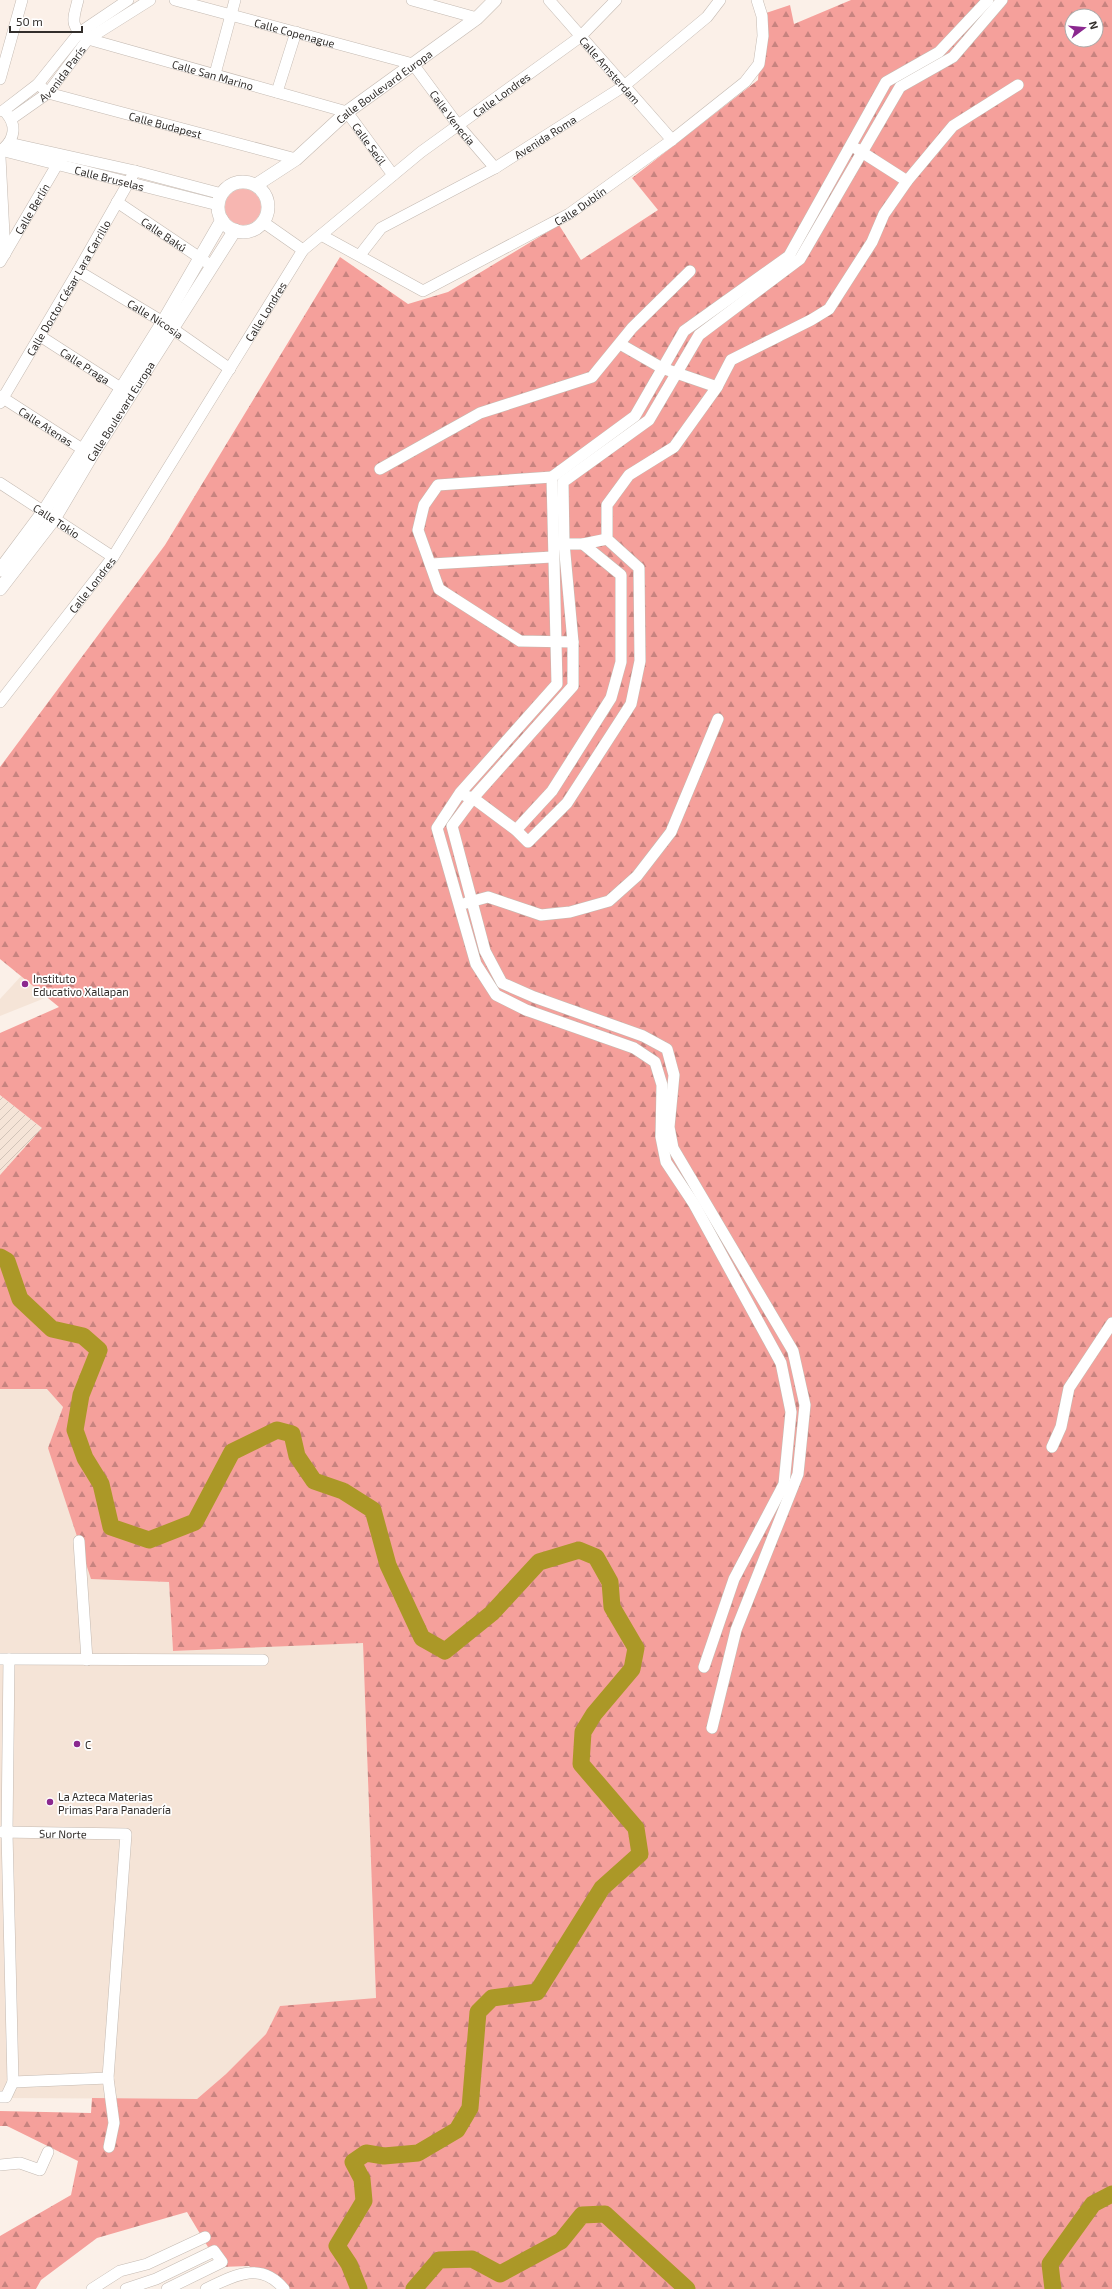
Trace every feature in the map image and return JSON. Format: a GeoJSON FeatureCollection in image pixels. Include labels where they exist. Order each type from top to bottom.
{"type":"FeatureCollection","features":[{"type":"Feature","properties":{"kind":"main road","name":"Calle Boulevard Europa"},"geometry":{"type":"LineString","coordinates":[[259,188],[296,159],[347,112],[477,18],[495,0]]}},
{"type":"Feature","properties":{"kind":"main road"},"geometry":{"type":"LineString","coordinates":[[241,182],[259,188],[268,206],[263,222],[250,231],[235,230],[222,220],[220,200],[233,184],[241,182]]}},
{"type":"Feature","properties":{"kind":"main road","name":"Calle Boulevard Europa"},"geometry":{"type":"LineString","coordinates":[[168,325],[201,258],[222,220]]}},
{"type":"Feature","properties":{"kind":"main road","name":"Calle Boulevard Europa"},"geometry":{"type":"LineString","coordinates":[[0,589],[3,572],[49,515],[168,325],[212,266],[235,230]]}},
{"type":"Feature","properties":{"kind":"street"},"geometry":{"type":"LineString","coordinates":[[0,79],[22,0]]}},
{"type":"Feature","properties":{"kind":"street"},"geometry":{"type":"LineString","coordinates":[[78,0],[73,20],[84,36]]}},
{"type":"Feature","properties":{"kind":"street","name":"Avenida París"},"geometry":{"type":"LineString","coordinates":[[1,110],[38,84],[84,36],[128,0]]}},
{"type":"Feature","properties":{"kind":"street","name":"Avenida París"},"geometry":{"type":"LineString","coordinates":[[11,119],[48,93],[84,36],[150,0]]}},
{"type":"Feature","properties":{"kind":"street","name":"Calle Copenague"},"geometry":{"type":"LineString","coordinates":[[175,0],[413,64]]}},
{"type":"Feature","properties":{"kind":"street"},"geometry":{"type":"LineString","coordinates":[[215,74],[235,0]]}},
{"type":"Feature","properties":{"kind":"street"},"geometry":{"type":"LineString","coordinates":[[412,0],[477,18]]}},
{"type":"Feature","properties":{"kind":"street","name":"Calle Amsterdam"},"geometry":{"type":"LineString","coordinates":[[549,0],[672,140]]}},
{"type":"Feature","properties":{"kind":"street","name":"Calle Londres"},"geometry":{"type":"LineString","coordinates":[[0,702],[113,557],[303,250],[393,175],[458,125],[580,37],[616,0]]}},
{"type":"Feature","properties":{"kind":"street","name":"Avenida Roma"},"geometry":{"type":"LineString","coordinates":[[360,255],[380,228],[495,168],[624,86],[706,17],[720,0]]}},
{"type":"Feature","properties":{"kind":"street","name":"Calle Dublín"},"geometry":{"type":"LineString","coordinates":[[321,236],[360,255],[423,291],[569,214],[672,140],[745,82],[759,64],[763,36],[762,16],[757,0]]}},
{"type":"Feature","properties":{"kind":"street"},"geometry":{"type":"LineString","coordinates":[[573,642],[520,641],[439,589],[418,530],[424,505],[438,485],[552,477],[635,416],[684,331],[789,256],[886,82],[939,52],[988,0]]}},
{"type":"Feature","properties":{"kind":"street"},"geometry":{"type":"LineString","coordinates":[[704,1667],[734,1579],[784,1484],[791,1412],[781,1363],[694,1204],[666,1162],[661,1137],[662,1085],[655,1062],[634,1048],[526,1010],[496,995],[476,964],[437,828],[460,793],[556,684],[556,642],[552,556],[558,544],[563,482],[649,420],[699,336],[800,259],[900,87],[953,57],[999,1]]}},
{"type":"Feature","properties":{"kind":"street"},"geometry":{"type":"LineString","coordinates":[[277,92],[296,32]]}},
{"type":"Feature","properties":{"kind":"street","name":"Calle San Marino"},"geometry":{"type":"LineString","coordinates":[[84,36],[347,112]]}},
{"type":"Feature","properties":{"kind":"street","name":"Calle Venecia"},"geometry":{"type":"LineString","coordinates":[[413,64],[458,125],[495,168]]}},
{"type":"Feature","properties":{"kind":"street","name":"Calle Budapest"},"geometry":{"type":"LineString","coordinates":[[38,84],[48,93],[296,159]]}},
{"type":"Feature","properties":{"kind":"street"},"geometry":{"type":"LineString","coordinates":[[460,793],[473,798],[516,830],[528,842],[567,802],[631,704],[640,661],[639,568],[607,539],[607,505],[630,475],[674,447],[717,387],[731,360],[811,320],[829,308],[872,242],[884,214],[907,181],[953,126],[1018,85]]}},
{"type":"Feature","properties":{"kind":"street"},"geometry":{"type":"LineString","coordinates":[[1,110],[11,119],[14,131],[9,143],[0,153],[2,258]]}},
{"type":"Feature","properties":{"kind":"street","name":"Calle Seúl"},"geometry":{"type":"LineString","coordinates":[[347,112],[393,175]]}},
{"type":"Feature","properties":{"kind":"street","name":"Calle Bruselas"},"geometry":{"type":"LineString","coordinates":[[9,143],[61,159],[103,169],[135,171],[220,200]]}},
{"type":"Feature","properties":{"kind":"street"},"geometry":{"type":"LineString","coordinates":[[850,146],[907,181]]}},
{"type":"Feature","properties":{"kind":"street","name":"Calle Bruselas"},"geometry":{"type":"LineString","coordinates":[[0,153],[61,159]]}},
{"type":"Feature","properties":{"kind":"street","name":"Calle Berlín"},"geometry":{"type":"LineString","coordinates":[[2,258],[61,159]]}},
{"type":"Feature","properties":{"kind":"street","name":"Calle Bruselas"},"geometry":{"type":"LineString","coordinates":[[103,169],[128,181],[220,200]]}},
{"type":"Feature","properties":{"kind":"street","name":"Calle Doctor César Lara Carrillo"},"geometry":{"type":"LineString","coordinates":[[1,399],[40,336],[135,171]]}},
{"type":"Feature","properties":{"kind":"street","name":"Calle Bakú"},"geometry":{"type":"LineString","coordinates":[[117,202],[212,266]]}},
{"type":"Feature","properties":{"kind":"street"},"geometry":{"type":"LineString","coordinates":[[263,222],[303,250]]}},
{"type":"Feature","properties":{"kind":"street","name":"Calle Nicosia"},"geometry":{"type":"LineString","coordinates":[[78,271],[168,325],[230,369]]}},
{"type":"Feature","properties":{"kind":"street"},"geometry":{"type":"LineString","coordinates":[[380,469],[480,413],[592,377],[632,328],[690,271]]}},
{"type":"Feature","properties":{"kind":"street","name":"Calle Praga"},"geometry":{"type":"LineString","coordinates":[[40,336],[126,391]]}},
{"type":"Feature","properties":{"kind":"street"},"geometry":{"type":"LineString","coordinates":[[620,344],[662,368],[717,387]]}},
{"type":"Feature","properties":{"kind":"street","name":"Calle Atenas"},"geometry":{"type":"LineString","coordinates":[[1,399],[88,453]]}},
{"type":"Feature","properties":{"kind":"street"},"geometry":{"type":"LineString","coordinates":[[552,477],[558,544],[573,642],[573,686],[473,798],[452,826],[485,951],[502,983],[534,997],[643,1036],[667,1049],[674,1075],[669,1127],[672,1148],[793,1351],[804,1405],[798,1474],[736,1630],[712,1728]]}},
{"type":"Feature","properties":{"kind":"street","name":"Calle Tokio"},"geometry":{"type":"LineString","coordinates":[[0,483],[113,557]]}},
{"type":"Feature","properties":{"kind":"street"},"geometry":{"type":"LineString","coordinates":[[558,544],[583,544],[607,539]]}},
{"type":"Feature","properties":{"kind":"street"},"geometry":{"type":"LineString","coordinates":[[516,830],[552,791],[612,698],[621,662],[622,574],[583,544]]}},
{"type":"Feature","properties":{"kind":"street"},"geometry":{"type":"LineString","coordinates":[[430,564],[552,556]]}},
{"type":"Feature","properties":{"kind":"street"},"geometry":{"type":"LineString","coordinates":[[459,905],[488,897],[541,915],[570,912],[609,901],[637,876],[671,832],[718,719]]}},
{"type":"Feature","properties":{"kind":"street"},"geometry":{"type":"LineString","coordinates":[[1052,1447],[1061,1427],[1069,1388],[1112,1324]]}},
{"type":"Feature","properties":{"kind":"street"},"geometry":{"type":"LineString","coordinates":[[79,1541],[87,1660]]}},
{"type":"Feature","properties":{"kind":"street"},"geometry":{"type":"LineString","coordinates":[[0,2097],[6,2097],[13,2082],[4,1833],[5,1659],[263,1660]]}},
{"type":"Feature","properties":{"kind":"street","name":"Sur Norte"},"geometry":{"type":"LineString","coordinates":[[4,1833],[126,1834],[108,2078]]}},
{"type":"Feature","properties":{"kind":"street"},"geometry":{"type":"LineString","coordinates":[[13,2082],[108,2078],[114,2124],[109,2147]]}},
{"type":"Feature","properties":{"kind":"street"},"geometry":{"type":"LineString","coordinates":[[0,2165],[20,2163],[40,2170],[48,2152]]}},
{"type":"Feature","properties":{"kind":"street"},"geometry":{"type":"LineString","coordinates":[[92,2289],[106,2285],[120,2271],[147,2264],[205,2237]]}},
{"type":"Feature","properties":{"kind":"street"},"geometry":{"type":"LineString","coordinates":[[126,2289],[156,2279],[214,2251],[222,2262],[168,2289]]}},
{"type":"Feature","properties":{"kind":"street"},"geometry":{"type":"LineString","coordinates":[[206,2289],[240,2273],[253,2272],[266,2275],[282,2287]]}},
{"type":"Feature","properties":{"kind":"shaded area"},"geometry":{"type":"Polygon","coordinates":[[[247,189],[256,194],[260,200],[260,214],[256,220],[247,225],[239,225],[230,220],[226,214],[225,203],[230,194],[236,190],[247,189]]]}},
{"type":"Feature","properties":{"kind":"shaded area","name":"Instituto Educativo Xallapan"},"geometry":{"type":"Polygon","coordinates":[[[24,973],[50,996],[0,1016],[0,999],[24,973]]]}},
{"type":"Feature","properties":{"kind":"shaded area"},"geometry":{"type":"Polygon","coordinates":[[[0,1095],[42,1128],[0,1175],[0,1095]]]}},
{"type":"Feature","properties":{"kind":"shaded area"},"geometry":{"type":"Polygon","coordinates":[[[0,1389],[48,1389],[63,1407],[48,1448],[169,1582],[173,1651],[363,1642],[376,1999],[280,2006],[266,2034],[226,2074],[197,2099],[0,2098],[0,1389]]]}},
{"type":"Feature","properties":{"kind":"green space"},"geometry":{"type":"Polygon","coordinates":[[[851,0],[1112,0],[1112,2289],[283,2289],[249,2266],[220,2267],[187,2212],[97,2238],[41,2280],[36,2289],[0,2289],[0,2236],[71,2195],[78,2161],[7,2126],[0,2126],[0,2111],[91,2113],[92,2098],[197,2099],[226,2074],[266,2034],[280,2006],[376,1998],[363,1643],[173,1651],[169,1582],[91,1579],[48,1448],[63,1407],[47,1389],[0,1389],[0,1175],[42,1128],[0,1095],[0,1033],[59,1007],[0,959],[0,767],[165,545],[340,257],[408,304],[448,292],[559,225],[581,260],[658,210],[632,178],[758,80],[763,14],[790,5],[794,24],[851,0]]]}},
{"type":"Feature","properties":{"kind":"waterway"},"geometry":{"type":"LineString","coordinates":[[0,1257],[7,1261],[20,1299],[52,1329],[83,1336],[99,1350],[81,1395],[75,1430],[85,1458],[101,1484],[111,1527],[149,1540],[195,1522],[232,1452],[277,1430],[292,1434],[297,1456],[314,1481],[343,1491],[373,1510],[388,1565],[422,1638],[445,1651],[492,1613],[539,1562],[579,1550],[596,1557],[610,1582],[612,1607],[636,1648],[632,1669],[594,1714],[583,1732],[581,1764],[636,1828],[640,1854],[602,1888],[537,1992],[492,1998],[478,2012],[470,2108],[457,2130],[418,2153],[384,2156],[366,2153],[353,2162],[362,2179],[364,2201],[337,2246],[349,2264],[359,2289]]}},
{"type":"Feature","properties":{"kind":"waterway"},"geometry":{"type":"LineString","coordinates":[[1053,2289],[1050,2264],[1093,2204],[1112,2194]]}},
{"type":"Feature","properties":{"kind":"waterway"},"geometry":{"type":"LineString","coordinates":[[414,2289],[439,2260],[472,2259],[500,2274],[561,2241],[582,2215],[605,2214],[687,2289]]}},
{"type":"Feature","properties":{"kind":"place","name":"Instituto Educativo Xallapan"},"geometry":{"type":"Point","coordinates":[25,984]}},
{"type":"Feature","properties":{"kind":"place","name":"C"},"geometry":{"type":"Point","coordinates":[77,1744]}},
{"type":"Feature","properties":{"kind":"place","name":"La Azteca Materias Primas Para Panadería"},"geometry":{"type":"Point","coordinates":[50,1802]}}]}
